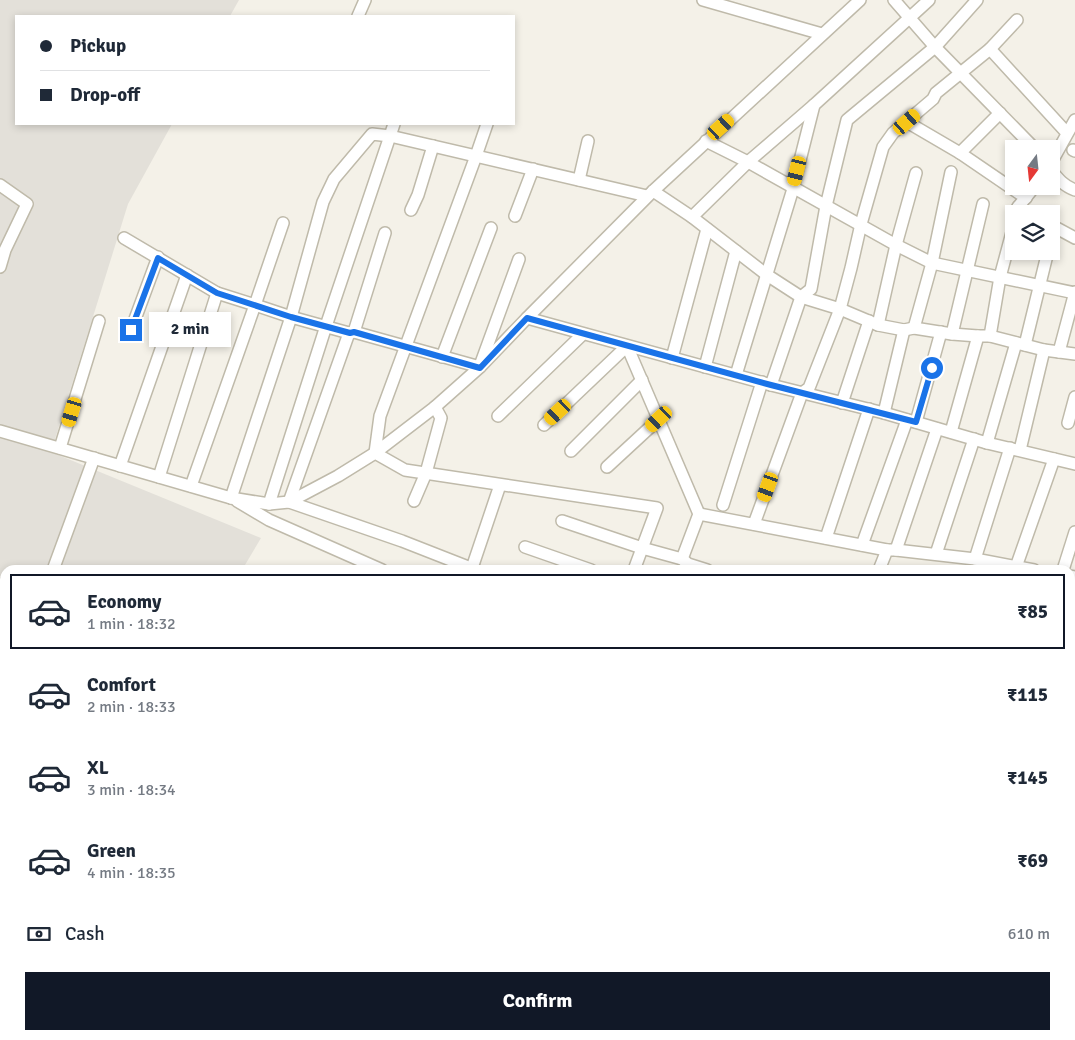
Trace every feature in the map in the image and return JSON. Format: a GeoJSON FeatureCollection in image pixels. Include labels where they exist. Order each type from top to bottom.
{"type":"FeatureCollection","features":[{"type":"Feature","properties":{"kind":"street"},"geometry":{"type":"LineString","coordinates":[[358,15],[365,0]]}},
{"type":"Feature","properties":{"kind":"street"},"geometry":{"type":"LineString","coordinates":[[703,0],[822,34]]}},
{"type":"Feature","properties":{"kind":"street"},"geometry":{"type":"LineString","coordinates":[[894,0],[935,47],[1026,140]]}},
{"type":"Feature","properties":{"kind":"street"},"geometry":{"type":"LineString","coordinates":[[692,217],[748,162],[814,105],[929,0]]}},
{"type":"Feature","properties":{"kind":"street"},"geometry":{"type":"LineString","coordinates":[[723,505],[801,297],[811,289],[826,206],[847,120],[935,47],[977,0]]}},
{"type":"Feature","properties":{"kind":"street"},"geometry":{"type":"LineString","coordinates":[[0,431],[231,498],[269,504],[288,502],[338,476],[375,453],[436,408],[480,368],[650,193],[822,34],[853,1]]}},
{"type":"Feature","properties":{"kind":"street"},"geometry":{"type":"LineString","coordinates":[[754,524],[802,393],[809,388],[840,309],[860,224],[883,147],[893,133],[933,100],[936,92],[990,49],[1016,20]]}},
{"type":"Feature","properties":{"kind":"street"},"geometry":{"type":"LineString","coordinates":[[990,49],[1067,133]]}},
{"type":"Feature","properties":{"kind":"street"},"geometry":{"type":"LineString","coordinates":[[736,375],[793,188],[814,105]]}},
{"type":"Feature","properties":{"kind":"street"},"geometry":{"type":"LineString","coordinates":[[960,153],[1000,112]]}},
{"type":"Feature","properties":{"kind":"street"},"geometry":{"type":"LineString","coordinates":[[1060,146],[1075,120]]}},
{"type":"Feature","properties":{"kind":"street"},"geometry":{"type":"LineString","coordinates":[[907,122],[960,153],[1026,198]]}},
{"type":"Feature","properties":{"kind":"street"},"geometry":{"type":"LineString","coordinates":[[269,504],[394,125]]}},
{"type":"Feature","properties":{"kind":"street"},"geometry":{"type":"LineString","coordinates":[[375,453],[380,416],[487,125]]}},
{"type":"Feature","properties":{"kind":"street"},"geometry":{"type":"LineString","coordinates":[[231,498],[291,317],[323,202],[334,179],[372,134],[390,136],[579,180],[650,193],[692,217],[801,297],[840,309],[873,323],[909,329],[984,336],[1044,350],[1075,354]]}},
{"type":"Feature","properties":{"kind":"street"},"geometry":{"type":"LineString","coordinates":[[579,180],[588,141]]}},
{"type":"Feature","properties":{"kind":"street"},"geometry":{"type":"LineString","coordinates":[[706,141],[748,162],[896,245],[932,262],[1075,293],[1058,352]]}},
{"type":"Feature","properties":{"kind":"street"},"geometry":{"type":"LineString","coordinates":[[411,210],[418,195],[433,146]]}},
{"type":"Feature","properties":{"kind":"street"},"geometry":{"type":"LineString","coordinates":[[515,216],[533,169]]}},
{"type":"Feature","properties":{"kind":"street"},"geometry":{"type":"LineString","coordinates":[[884,413],[909,329],[932,262],[951,172]]}},
{"type":"Feature","properties":{"kind":"street"},"geometry":{"type":"LineString","coordinates":[[842,403],[873,323],[916,173]]}},
{"type":"Feature","properties":{"kind":"street"},"geometry":{"type":"LineString","coordinates":[[1060,181],[1068,188],[1075,190]]}},
{"type":"Feature","properties":{"kind":"street"},"geometry":{"type":"LineString","coordinates":[[0,185],[26,204],[3,248],[0,267]]}},
{"type":"Feature","properties":{"kind":"street"},"geometry":{"type":"LineString","coordinates":[[1021,205],[1028,195]]}},
{"type":"Feature","properties":{"kind":"street"},"geometry":{"type":"LineString","coordinates":[[862,545],[946,333],[966,270],[983,204]]}},
{"type":"Feature","properties":{"kind":"street"},"geometry":{"type":"LineString","coordinates":[[191,486],[282,223]]}},
{"type":"Feature","properties":{"kind":"street"},"geometry":{"type":"LineString","coordinates":[[442,357],[491,228]]}},
{"type":"Feature","properties":{"kind":"street"},"geometry":{"type":"LineString","coordinates":[[672,358],[708,229]]}},
{"type":"Feature","properties":{"kind":"street"},"geometry":{"type":"LineString","coordinates":[[1060,232],[1075,238]]}},
{"type":"Feature","properties":{"kind":"street"},"geometry":{"type":"LineString","coordinates":[[288,502],[352,332],[385,233]]}},
{"type":"Feature","properties":{"kind":"street"},"geometry":{"type":"LineString","coordinates":[[124,238],[217,293],[291,317],[480,368]]}},
{"type":"Feature","properties":{"kind":"street"},"geometry":{"type":"LineString","coordinates":[[705,367],[736,251]]}},
{"type":"Feature","properties":{"kind":"street"},"geometry":{"type":"LineString","coordinates":[[131,330],[158,258]]}},
{"type":"Feature","properties":{"kind":"street"},"geometry":{"type":"LineString","coordinates":[[480,368],[519,259]]}},
{"type":"Feature","properties":{"kind":"street"},"geometry":{"type":"LineString","coordinates":[[950,432],[984,336],[1005,259]]}},
{"type":"Feature","properties":{"kind":"street"},"geometry":{"type":"LineString","coordinates":[[987,443],[1040,285],[1046,260]]}},
{"type":"Feature","properties":{"kind":"street"},"geometry":{"type":"LineString","coordinates":[[120,466],[187,275]]}},
{"type":"Feature","properties":{"kind":"street"},"geometry":{"type":"LineString","coordinates":[[159,477],[217,293]]}},
{"type":"Feature","properties":{"kind":"street"},"geometry":{"type":"LineString","coordinates":[[527,318],[767,384],[884,413],[987,443],[1075,464]]}},
{"type":"Feature","properties":{"kind":"street"},"geometry":{"type":"LineString","coordinates":[[60,448],[100,321]]}},
{"type":"Feature","properties":{"kind":"street"},"geometry":{"type":"LineString","coordinates":[[498,416],[583,334]]}},
{"type":"Feature","properties":{"kind":"street"},"geometry":{"type":"LineString","coordinates":[[628,346],[699,514],[682,559]]}},
{"type":"Feature","properties":{"kind":"street"},"geometry":{"type":"LineString","coordinates":[[544,425],[628,346]]}},
{"type":"Feature","properties":{"kind":"street"},"geometry":{"type":"LineString","coordinates":[[975,560],[1015,449],[1044,350]]}},
{"type":"Feature","properties":{"kind":"street"},"geometry":{"type":"LineString","coordinates":[[572,451],[642,380]]}},
{"type":"Feature","properties":{"kind":"street"},"geometry":{"type":"LineString","coordinates":[[1068,423],[1075,397]]}},
{"type":"Feature","properties":{"kind":"street"},"geometry":{"type":"LineString","coordinates":[[414,502],[426,473],[441,418],[436,408]]}},
{"type":"Feature","properties":{"kind":"street"},"geometry":{"type":"LineString","coordinates":[[826,538],[869,409]]}},
{"type":"Feature","properties":{"kind":"street"},"geometry":{"type":"LineString","coordinates":[[608,467],[659,419]]}},
{"type":"Feature","properties":{"kind":"street"},"geometry":{"type":"LineString","coordinates":[[882,565],[892,550],[937,429]]}},
{"type":"Feature","properties":{"kind":"street"},"geometry":{"type":"LineString","coordinates":[[936,554],[974,439]]}},
{"type":"Feature","properties":{"kind":"street"},"geometry":{"type":"LineString","coordinates":[[375,453],[405,470],[657,508],[636,565]]}},
{"type":"Feature","properties":{"kind":"street"},"geometry":{"type":"LineString","coordinates":[[55,565],[94,458]]}},
{"type":"Feature","properties":{"kind":"street"},"geometry":{"type":"LineString","coordinates":[[1017,565],[1054,458]]}},
{"type":"Feature","properties":{"kind":"street"},"geometry":{"type":"LineString","coordinates":[[475,565],[500,485]]}},
{"type":"Feature","properties":{"kind":"street"},"geometry":{"type":"LineString","coordinates":[[231,498],[269,520],[371,565]]}},
{"type":"Feature","properties":{"kind":"street"},"geometry":{"type":"LineString","coordinates":[[288,502],[402,541],[464,565]]}},
{"type":"Feature","properties":{"kind":"street"},"geometry":{"type":"LineString","coordinates":[[699,514],[862,545],[1004,565]]}},
{"type":"Feature","properties":{"kind":"street"},"geometry":{"type":"LineString","coordinates":[[562,521],[642,548],[682,559],[691,565]]}},
{"type":"Feature","properties":{"kind":"street"},"geometry":{"type":"LineString","coordinates":[[1065,565],[1075,532]]}},
{"type":"Feature","properties":{"kind":"street"},"geometry":{"type":"LineString","coordinates":[[525,547],[577,565]]}},
{"type":"Feature","properties":{"kind":"shaded area"},"geometry":{"type":"Polygon","coordinates":[[[0,0],[239,0],[231,15],[15,15],[15,125],[171,125],[128,204],[51,452],[261,538],[245,565],[0,565],[0,0]]]}},
{"type":"Feature","properties":{"kind":"route"},"geometry":{"type":"LineString","coordinates":[[131,330],[158,258],[217,293],[291,317],[350,333],[354,332],[480,368],[527,318],[771,385],[916,422],[932,368]]}}]}
